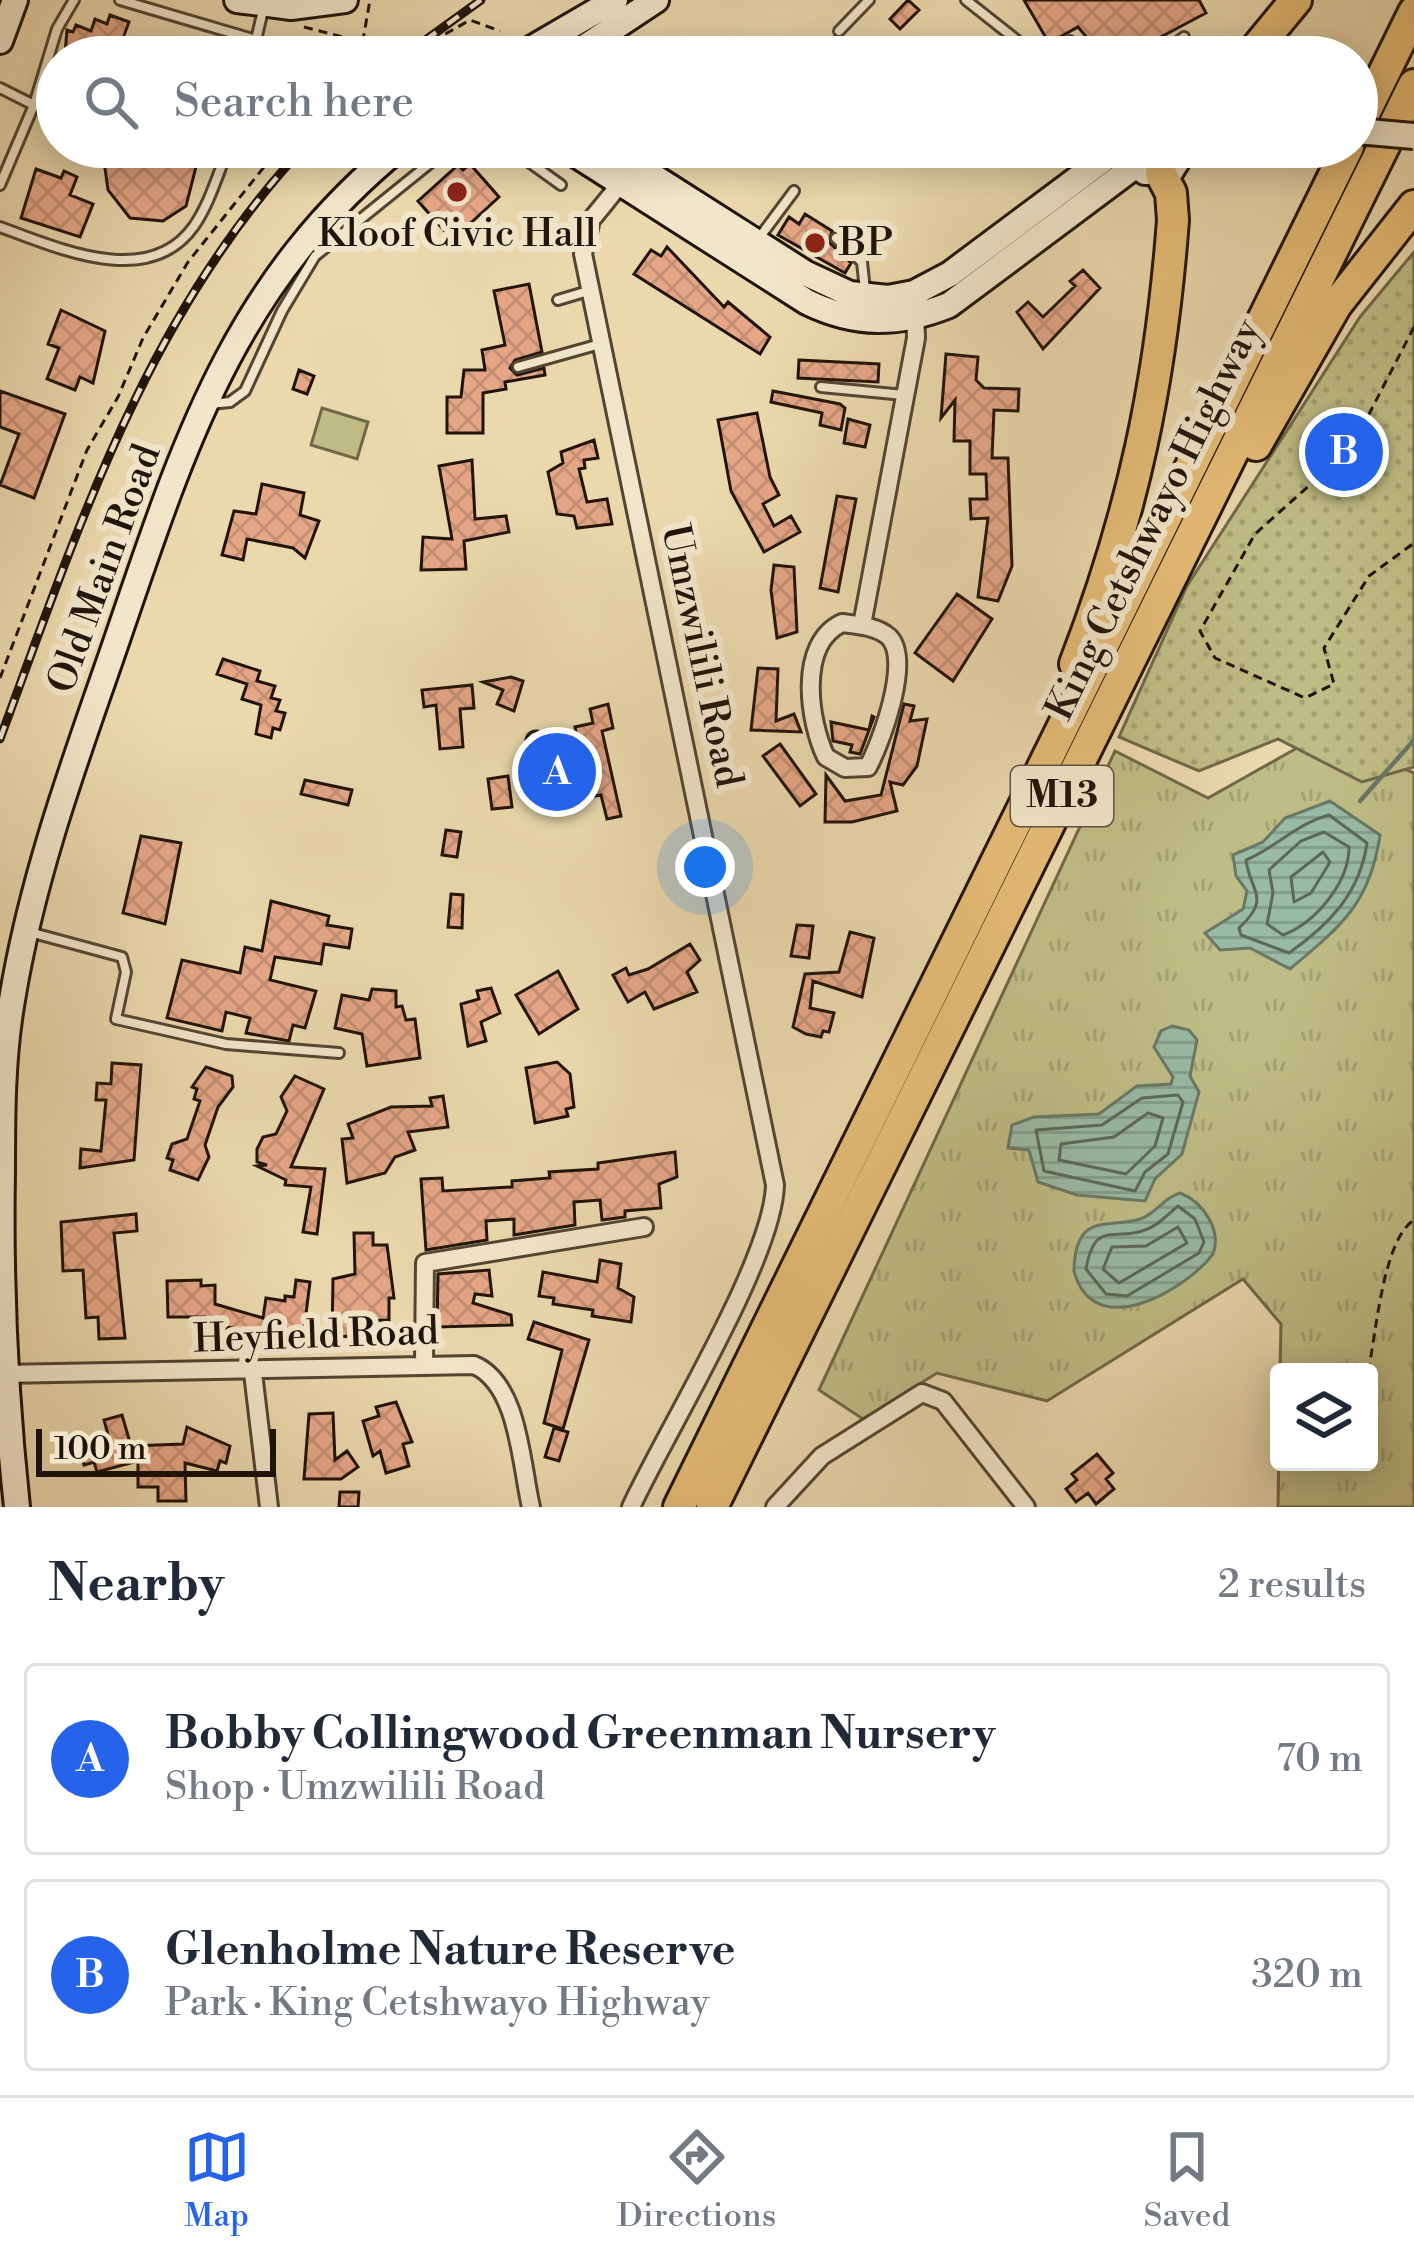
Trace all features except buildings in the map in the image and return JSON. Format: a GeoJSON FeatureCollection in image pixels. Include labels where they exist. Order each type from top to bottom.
{"type":"FeatureCollection","features":[{"type":"Feature","properties":{"kind":"highway"},"geometry":{"type":"LineString","coordinates":[[1266,36],[1296,0]]}},
{"type":"Feature","properties":{"kind":"highway"},"geometry":{"type":"LineString","coordinates":[[1378,86],[1414,12]]}},
{"type":"Feature","properties":{"kind":"highway","name":"King Cetshwayo Highway"},"geometry":{"type":"LineString","coordinates":[[1378,158],[1414,86]]}},
{"type":"Feature","properties":{"kind":"highway"},"geometry":{"type":"LineString","coordinates":[[1001,854],[1114,564],[1138,478],[1173,220],[1162,168]]}},
{"type":"Feature","properties":{"kind":"highway","name":"King Cetshwayo Highway"},"geometry":{"type":"LineString","coordinates":[[679,1507],[1338,168]]}},
{"type":"Feature","properties":{"kind":"highway","name":"King Cetshwayo Highway"},"geometry":{"type":"LineString","coordinates":[[712,1507],[1373,168]]}},
{"type":"Feature","properties":{"kind":"highway"},"geometry":{"type":"LineString","coordinates":[[1163,591],[1224,501],[1336,304],[1414,206]]}},
{"type":"Feature","properties":{"kind":"street"},"geometry":{"type":"LineString","coordinates":[[0,41],[15,0]]}},
{"type":"Feature","properties":{"kind":"street"},"geometry":{"type":"LineString","coordinates":[[237,0],[262,12],[345,0]]}},
{"type":"Feature","properties":{"kind":"street"},"geometry":{"type":"LineString","coordinates":[[553,36],[615,0]]}},
{"type":"Feature","properties":{"kind":"street"},"geometry":{"type":"LineString","coordinates":[[611,36],[656,0]]}},
{"type":"Feature","properties":{"kind":"street"},"geometry":{"type":"LineString","coordinates":[[1378,132],[1414,136]]}},
{"type":"Feature","properties":{"kind":"street","name":"Old Main Road"},"geometry":{"type":"LineString","coordinates":[[17,1507],[2,1374],[3,1080],[26,932],[68,782],[203,404],[244,322],[287,258],[376,168]]}},
{"type":"Feature","properties":{"kind":"street"},"geometry":{"type":"LineString","coordinates":[[596,168],[830,313],[878,322],[990,278],[1140,168]]}},
{"type":"Feature","properties":{"kind":"street"},"geometry":{"type":"LineString","coordinates":[[640,168],[756,242],[795,256],[835,289],[915,306]]}},
{"type":"Feature","properties":{"kind":"street"},"geometry":{"type":"LineString","coordinates":[[617,182],[643,170]]}},
{"type":"Feature","properties":{"kind":"street","name":"Umzwilili Road"},"geometry":{"type":"LineString","coordinates":[[617,182],[586,228],[583,254],[775,1185],[765,1232],[745,1280],[631,1507]]}},
{"type":"Feature","properties":{"kind":"street"},"geometry":{"type":"LineString","coordinates":[[862,625],[906,395],[915,306]]}},
{"type":"Feature","properties":{"kind":"street"},"geometry":{"type":"LineString","coordinates":[[862,625],[890,637],[896,664],[894,695],[877,751],[868,767],[857,770],[826,757],[814,732],[810,693],[820,646],[831,628],[862,625]]}},
{"type":"Feature","properties":{"kind":"street"},"geometry":{"type":"LineString","coordinates":[[424,1364],[425,1263],[644,1227]]}},
{"type":"Feature","properties":{"kind":"street","name":"Heyfield Road"},"geometry":{"type":"LineString","coordinates":[[2,1374],[474,1366],[495,1379],[505,1398],[531,1507]]}},
{"type":"Feature","properties":{"kind":"street"},"geometry":{"type":"LineString","coordinates":[[253,1373],[269,1507]]}},
{"type":"Feature","properties":{"kind":"street"},"geometry":{"type":"LineString","coordinates":[[775,1507],[830,1450],[912,1396],[933,1395],[1026,1507]]}},
{"type":"Feature","properties":{"kind":"lane"},"geometry":{"type":"LineString","coordinates":[[55,36],[74,0]]}},
{"type":"Feature","properties":{"kind":"lane"},"geometry":{"type":"LineString","coordinates":[[120,0],[242,36]]}},
{"type":"Feature","properties":{"kind":"lane"},"geometry":{"type":"LineString","coordinates":[[839,32],[869,0]]}},
{"type":"Feature","properties":{"kind":"lane"},"geometry":{"type":"LineString","coordinates":[[966,0],[1011,36]]}},
{"type":"Feature","properties":{"kind":"lane"},"geometry":{"type":"LineString","coordinates":[[571,27],[582,1]]}},
{"type":"Feature","properties":{"kind":"lane"},"geometry":{"type":"LineString","coordinates":[[257,36],[262,12]]}},
{"type":"Feature","properties":{"kind":"lane"},"geometry":{"type":"LineString","coordinates":[[0,88],[34,105]]}},
{"type":"Feature","properties":{"kind":"lane"},"geometry":{"type":"LineString","coordinates":[[0,185],[36,98]]}},
{"type":"Feature","properties":{"kind":"lane"},"geometry":{"type":"LineString","coordinates":[[0,227],[108,260],[142,261],[193,228],[220,168]]}},
{"type":"Feature","properties":{"kind":"lane"},"geometry":{"type":"LineString","coordinates":[[203,404],[224,404],[241,396],[310,262],[424,168]]}},
{"type":"Feature","properties":{"kind":"lane"},"geometry":{"type":"LineString","coordinates":[[537,168],[561,185]]}},
{"type":"Feature","properties":{"kind":"lane"},"geometry":{"type":"LineString","coordinates":[[756,242],[794,191]]}},
{"type":"Feature","properties":{"kind":"lane"},"geometry":{"type":"LineString","coordinates":[[836,238],[862,262],[865,297]]}},
{"type":"Feature","properties":{"kind":"lane"},"geometry":{"type":"LineString","coordinates":[[559,300],[590,291]]}},
{"type":"Feature","properties":{"kind":"lane"},"geometry":{"type":"LineString","coordinates":[[518,368],[601,344]]}},
{"type":"Feature","properties":{"kind":"lane"},"geometry":{"type":"LineString","coordinates":[[820,387],[906,395]]}},
{"type":"Feature","properties":{"kind":"lane"},"geometry":{"type":"LineString","coordinates":[[26,932],[122,957],[126,973],[116,1019],[226,1044],[339,1053]]}},
{"type":"Feature","properties":{"kind":"path"},"geometry":{"type":"LineString","coordinates":[[365,36],[370,0]]}},
{"type":"Feature","properties":{"kind":"path"},"geometry":{"type":"LineString","coordinates":[[262,12],[346,36]]}},
{"type":"Feature","properties":{"kind":"path"},"geometry":{"type":"LineString","coordinates":[[448,36],[476,20],[504,36]]}},
{"type":"Feature","properties":{"kind":"path"},"geometry":{"type":"LineString","coordinates":[[0,678],[87,450],[118,397],[143,338],[188,262],[263,168]]}},
{"type":"Feature","properties":{"kind":"path"},"geometry":{"type":"LineString","coordinates":[[1414,327],[1352,447],[1255,534],[1200,631],[1215,658],[1305,698],[1334,684],[1324,648],[1369,576],[1414,542]]}},
{"type":"Feature","properties":{"kind":"path"},"geometry":{"type":"LineString","coordinates":[[1370,1363],[1392,1253],[1400,1231],[1414,1220]]}},
{"type":"Feature","properties":{"kind":"green space"},"geometry":{"type":"Polygon","coordinates":[[[1414,252],[1414,767],[1362,782],[1278,739],[1199,771],[1119,737],[1187,586],[1360,317],[1414,252]]]}},
{"type":"Feature","properties":{"kind":"green space"},"geometry":{"type":"Polygon","coordinates":[[[322,408],[368,422],[357,459],[311,445],[322,408]]]}},
{"type":"Feature","properties":{"kind":"green space"},"geometry":{"type":"Polygon","coordinates":[[[1322,734],[1414,773],[1414,1507],[1278,1507],[1279,1471],[1378,1471],[1378,1363],[1280,1363],[1281,1324],[1243,1279],[1047,1401],[937,1373],[863,1419],[819,1390],[1115,751],[1208,798],[1322,734]]]}},
{"type":"Feature","properties":{"kind":"water"},"geometry":{"type":"Polygon","coordinates":[[[1330,801],[1380,835],[1369,879],[1350,912],[1290,969],[1250,948],[1220,950],[1205,933],[1243,909],[1247,891],[1236,876],[1233,855],[1263,842],[1285,818],[1330,801]]]}},
{"type":"Feature","properties":{"kind":"water"},"geometry":{"type":"Polygon","coordinates":[[[1172,1026],[1189,1030],[1197,1040],[1190,1076],[1199,1092],[1182,1154],[1155,1179],[1145,1201],[1077,1195],[1038,1182],[1029,1150],[1008,1148],[1012,1125],[1034,1117],[1099,1114],[1137,1086],[1171,1084],[1173,1077],[1154,1047],[1161,1031],[1172,1026]]]}},
{"type":"Feature","properties":{"kind":"water"},"geometry":{"type":"Polygon","coordinates":[[[1180,1193],[1203,1210],[1213,1227],[1213,1254],[1199,1269],[1140,1304],[1100,1304],[1084,1292],[1074,1271],[1080,1239],[1087,1231],[1140,1219],[1180,1193]]]}},
{"type":"Feature","properties":{"kind":"waterway"},"geometry":{"type":"LineString","coordinates":[[1360,801],[1414,740]]}},
{"type":"Feature","properties":{"kind":"railway"},"geometry":{"type":"LineString","coordinates":[[431,36],[481,0]]}},
{"type":"Feature","properties":{"kind":"railway"},"geometry":{"type":"LineString","coordinates":[[0,739],[89,503],[159,352],[201,280],[286,168]]}},
{"type":"Feature","properties":{"kind":"place","name":"Kloof Civic Hall"},"geometry":{"type":"Point","coordinates":[457,192]}},
{"type":"Feature","properties":{"kind":"place","name":"BP"},"geometry":{"type":"Point","coordinates":[815,243]}},
{"type":"Feature","properties":{"kind":"place","name":"Glenholme Nature Reserve"},"geometry":{"type":"Point","coordinates":[1344,452]}},
{"type":"Feature","properties":{"kind":"place","name":"Bobby Collingwood Greenman Nursery"},"geometry":{"type":"Point","coordinates":[557,772]}}]}
